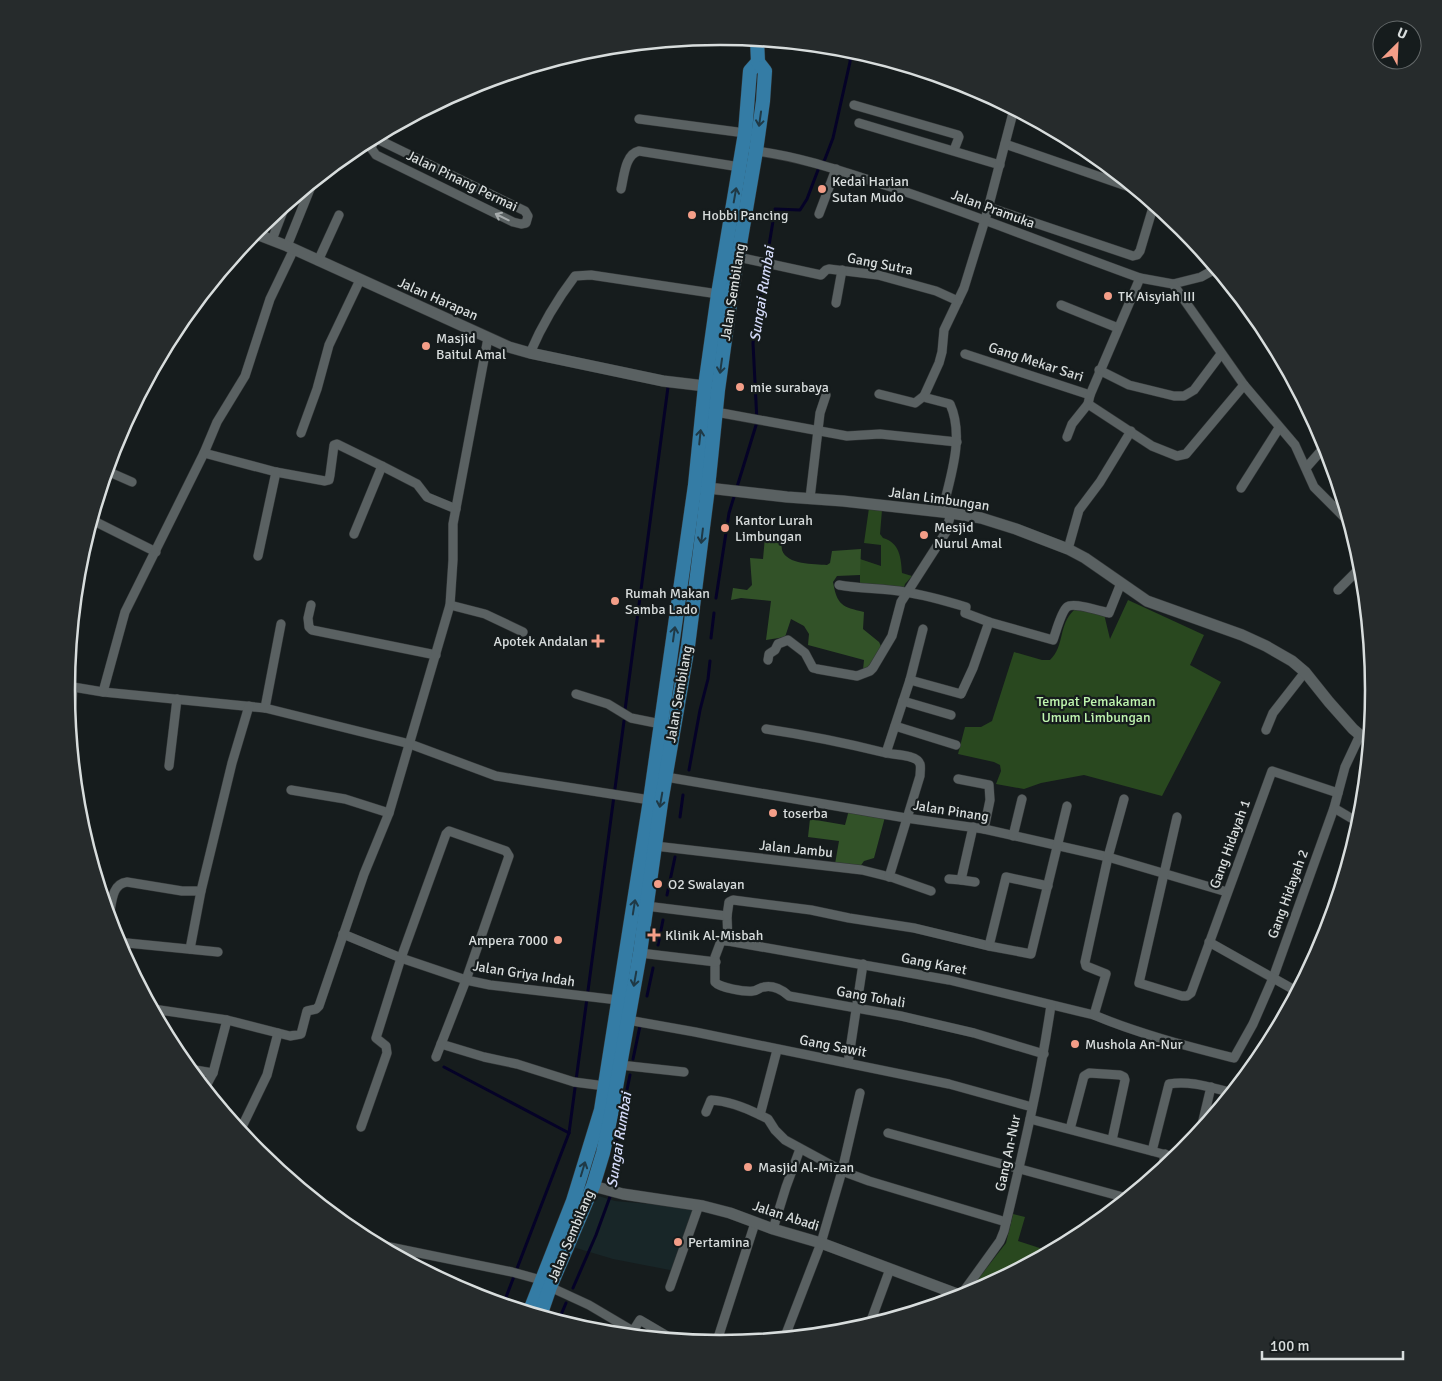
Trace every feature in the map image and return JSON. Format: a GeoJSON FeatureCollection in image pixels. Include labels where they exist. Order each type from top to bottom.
{"type":"FeatureCollection","features":[{"type":"Feature","properties":{"kind":"main road","name":"Jalan Sembilang"},"geometry":{"type":"LineString","coordinates":[[532,1307],[598,1187],[640,953],[655,846],[688,646],[716,412],[763,101],[758,68],[757,46]]}},
{"type":"Feature","properties":{"kind":"main road","name":"Jalan Sembilang"},"geometry":{"type":"LineString","coordinates":[[541,1310],[545,1284],[601,1110],[661,724],[695,485],[705,386],[718,294],[758,68]]}},
{"type":"Feature","properties":{"kind":"street"},"geometry":{"type":"LineString","coordinates":[[854,106],[958,135],[954,150]]}},
{"type":"Feature","properties":{"kind":"street"},"geometry":{"type":"LineString","coordinates":[[879,394],[915,403],[924,396],[939,363],[944,330],[964,288],[985,220],[1012,115]]}},
{"type":"Feature","properties":{"kind":"street"},"geometry":{"type":"LineString","coordinates":[[639,119],[745,133]]}},
{"type":"Feature","properties":{"kind":"street"},"geometry":{"type":"LineString","coordinates":[[858,123],[1000,165]]}},
{"type":"Feature","properties":{"kind":"street","name":"Jalan Pinang Permai"},"geometry":{"type":"LineString","coordinates":[[371,148],[376,155],[452,193],[513,222],[526,223],[528,216],[525,211],[383,141]]}},
{"type":"Feature","properties":{"kind":"street"},"geometry":{"type":"LineString","coordinates":[[1005,144],[1122,184]]}},
{"type":"Feature","properties":{"kind":"street"},"geometry":{"type":"LineString","coordinates":[[621,189],[630,156],[634,152],[639,151],[740,167]]}},
{"type":"Feature","properties":{"kind":"street","name":"Jalan Pramuka"},"geometry":{"type":"LineString","coordinates":[[756,151],[780,154],[821,164],[985,220],[1140,278],[1173,284],[1201,278],[1211,272]]}},
{"type":"Feature","properties":{"kind":"street"},"geometry":{"type":"LineString","coordinates":[[819,214],[836,169]]}},
{"type":"Feature","properties":{"kind":"street"},"geometry":{"type":"LineString","coordinates":[[452,193],[459,179]]}},
{"type":"Feature","properties":{"kind":"street"},"geometry":{"type":"LineString","coordinates":[[103,692],[125,612],[204,453],[217,422],[245,376],[270,299],[309,194]]}},
{"type":"Feature","properties":{"kind":"street"},"geometry":{"type":"LineString","coordinates":[[988,207],[1132,256],[1137,255],[1140,251],[1152,210]]}},
{"type":"Feature","properties":{"kind":"street"},"geometry":{"type":"LineString","coordinates":[[318,261],[339,215]]}},
{"type":"Feature","properties":{"kind":"street"},"geometry":{"type":"LineString","coordinates":[[272,240],[280,220]]}},
{"type":"Feature","properties":{"kind":"street","name":"Jalan Harapan"},"geometry":{"type":"LineString","coordinates":[[263,236],[509,347],[530,354],[663,381],[705,386]]}},
{"type":"Feature","properties":{"kind":"street","name":"Gang Sutra"},"geometry":{"type":"LineString","coordinates":[[738,257],[821,275],[826,270],[860,272],[936,291],[958,300]]}},
{"type":"Feature","properties":{"kind":"street"},"geometry":{"type":"LineString","coordinates":[[836,303],[842,270]]}},
{"type":"Feature","properties":{"kind":"street"},"geometry":{"type":"LineString","coordinates":[[530,354],[543,324],[558,297],[575,276],[591,275],[718,294]]}},
{"type":"Feature","properties":{"kind":"street","name":"Gang Mekar Sari"},"geometry":{"type":"LineString","coordinates":[[965,354],[1089,399],[1099,370],[1140,278]]}},
{"type":"Feature","properties":{"kind":"street"},"geometry":{"type":"LineString","coordinates":[[301,433],[317,389],[329,345],[360,280]]}},
{"type":"Feature","properties":{"kind":"street"},"geometry":{"type":"LineString","coordinates":[[1173,284],[1244,385],[1295,445],[1314,487],[1343,516]]}},
{"type":"Feature","properties":{"kind":"street"},"geometry":{"type":"LineString","coordinates":[[1061,305],[1118,328]]}},
{"type":"Feature","properties":{"kind":"street"},"geometry":{"type":"LineString","coordinates":[[160,1010],[227,1020],[290,1036],[301,1034],[307,1010],[316,1009],[319,1006],[364,874],[389,814],[450,605],[453,524],[488,338]]}},
{"type":"Feature","properties":{"kind":"street"},"geometry":{"type":"LineString","coordinates":[[1099,370],[1130,385],[1174,396],[1184,396],[1194,390],[1221,354]]}},
{"type":"Feature","properties":{"kind":"street"},"geometry":{"type":"LineString","coordinates":[[1067,437],[1072,424],[1089,399],[1152,446],[1182,456],[1186,454],[1244,385]]}},
{"type":"Feature","properties":{"kind":"street"},"geometry":{"type":"LineString","coordinates":[[810,498],[820,413],[826,395]]}},
{"type":"Feature","properties":{"kind":"street"},"geometry":{"type":"LineString","coordinates":[[768,660],[769,654],[775,650],[778,644],[788,640],[805,653],[813,668],[857,676],[873,668],[883,654],[895,627],[898,609],[946,532],[957,434],[950,404],[924,396]]}},
{"type":"Feature","properties":{"kind":"street"},"geometry":{"type":"LineString","coordinates":[[716,412],[846,436],[880,434],[957,442]]}},
{"type":"Feature","properties":{"kind":"street"},"geometry":{"type":"LineString","coordinates":[[1241,488],[1279,428]]}},
{"type":"Feature","properties":{"kind":"street"},"geometry":{"type":"LineString","coordinates":[[1068,549],[1079,510],[1100,482],[1132,431]]}},
{"type":"Feature","properties":{"kind":"street"},"geometry":{"type":"LineString","coordinates":[[204,453],[276,472],[325,481],[329,480],[332,449],[337,444],[417,484],[428,498],[456,509]]}},
{"type":"Feature","properties":{"kind":"street"},"geometry":{"type":"LineString","coordinates":[[1306,468],[1320,452]]}},
{"type":"Feature","properties":{"kind":"street"},"geometry":{"type":"LineString","coordinates":[[354,534],[382,466]]}},
{"type":"Feature","properties":{"kind":"street"},"geometry":{"type":"LineString","coordinates":[[258,556],[276,472]]}},
{"type":"Feature","properties":{"kind":"street"},"geometry":{"type":"LineString","coordinates":[[113,474],[132,482]]}},
{"type":"Feature","properties":{"kind":"street","name":"Jalan Limbungan"},"geometry":{"type":"LineString","coordinates":[[708,488],[981,518],[1068,549],[1085,558],[1147,600],[1221,627],[1266,646],[1292,661],[1306,672],[1329,702],[1365,738]]}},
{"type":"Feature","properties":{"kind":"street"},"geometry":{"type":"LineString","coordinates":[[97,523],[156,552]]}},
{"type":"Feature","properties":{"kind":"street"},"geometry":{"type":"LineString","coordinates":[[1338,590],[1355,573]]}},
{"type":"Feature","properties":{"kind":"street"},"geometry":{"type":"LineString","coordinates":[[839,585],[908,592],[966,607],[965,613],[989,622],[1053,640],[1067,606],[1073,604],[1109,613],[1120,583]]}},
{"type":"Feature","properties":{"kind":"street"},"geometry":{"type":"LineString","coordinates":[[311,605],[308,627],[312,630],[436,655]]}},
{"type":"Feature","properties":{"kind":"street"},"geometry":{"type":"LineString","coordinates":[[450,605],[485,614],[523,632]]}},
{"type":"Feature","properties":{"kind":"street"},"geometry":{"type":"LineString","coordinates":[[910,680],[961,694],[973,668],[989,622]]}},
{"type":"Feature","properties":{"kind":"street"},"geometry":{"type":"LineString","coordinates":[[265,708],[281,624]]}},
{"type":"Feature","properties":{"kind":"street"},"geometry":{"type":"LineString","coordinates":[[886,753],[910,680],[923,629]]}},
{"type":"Feature","properties":{"kind":"street"},"geometry":{"type":"LineString","coordinates":[[1266,730],[1273,714],[1306,672]]}},
{"type":"Feature","properties":{"kind":"street"},"geometry":{"type":"LineString","coordinates":[[75,688],[265,708],[410,744],[496,776],[650,800]]}},
{"type":"Feature","properties":{"kind":"street"},"geometry":{"type":"LineString","coordinates":[[576,694],[612,706],[631,718],[661,724]]}},
{"type":"Feature","properties":{"kind":"street"},"geometry":{"type":"LineString","coordinates":[[169,766],[177,699]]}},
{"type":"Feature","properties":{"kind":"street"},"geometry":{"type":"LineString","coordinates":[[903,701],[951,715]]}},
{"type":"Feature","properties":{"kind":"street"},"geometry":{"type":"LineString","coordinates":[[190,949],[201,891],[232,763],[249,706]]}},
{"type":"Feature","properties":{"kind":"street"},"geometry":{"type":"LineString","coordinates":[[895,726],[956,745]]}},
{"type":"Feature","properties":{"kind":"street"},"geometry":{"type":"LineString","coordinates":[[766,729],[797,733],[918,760],[921,765],[920,776],[888,877]]}},
{"type":"Feature","properties":{"kind":"street","name":"Gang Hidayah 2"},"geometry":{"type":"LineString","coordinates":[[1234,1058],[1253,1024],[1273,978],[1334,808],[1345,767],[1364,739]]}},
{"type":"Feature","properties":{"kind":"street","name":"Gang Hidayah 1"},"geometry":{"type":"LineString","coordinates":[[1164,873],[1140,983],[1187,996],[1191,993],[1272,771],[1338,794]]}},
{"type":"Feature","properties":{"kind":"street","name":"Jalan Pinang"},"geometry":{"type":"LineString","coordinates":[[666,777],[906,818],[984,829],[1108,857],[1227,892]]}},
{"type":"Feature","properties":{"kind":"street"},"geometry":{"type":"LineString","coordinates":[[958,779],[989,785],[990,800],[984,829]]}},
{"type":"Feature","properties":{"kind":"street"},"geometry":{"type":"LineString","coordinates":[[291,790],[345,799],[389,814]]}},
{"type":"Feature","properties":{"kind":"street"},"geometry":{"type":"LineString","coordinates":[[1013,836],[1022,799]]}},
{"type":"Feature","properties":{"kind":"street"},"geometry":{"type":"LineString","coordinates":[[1094,1015],[1106,974],[1086,966],[1085,962],[1108,857],[1124,799]]}},
{"type":"Feature","properties":{"kind":"street"},"geometry":{"type":"LineString","coordinates":[[728,941],[727,916],[729,902],[734,900],[811,910],[914,928],[1031,954],[1067,806]]}},
{"type":"Feature","properties":{"kind":"street"},"geometry":{"type":"LineString","coordinates":[[1334,808],[1353,819]]}},
{"type":"Feature","properties":{"kind":"street"},"geometry":{"type":"LineString","coordinates":[[1164,873],[1177,817]]}},
{"type":"Feature","properties":{"kind":"street"},"geometry":{"type":"LineString","coordinates":[[961,880],[973,827]]}},
{"type":"Feature","properties":{"kind":"street"},"geometry":{"type":"LineString","coordinates":[[361,1126],[388,1053],[386,1046],[376,1038],[401,958],[446,834],[449,831],[506,851],[509,856],[466,980],[436,1057]]}},
{"type":"Feature","properties":{"kind":"street","name":"Jalan Jambu"},"geometry":{"type":"LineString","coordinates":[[655,846],[862,870],[931,891]]}},
{"type":"Feature","properties":{"kind":"street"},"geometry":{"type":"LineString","coordinates":[[989,946],[1006,877],[1048,886]]}},
{"type":"Feature","properties":{"kind":"street"},"geometry":{"type":"LineString","coordinates":[[949,879],[975,882]]}},
{"type":"Feature","properties":{"kind":"street"},"geometry":{"type":"LineString","coordinates":[[112,903],[115,887],[121,882],[182,891],[201,891]]}},
{"type":"Feature","properties":{"kind":"street"},"geometry":{"type":"LineString","coordinates":[[646,906],[727,916]]}},
{"type":"Feature","properties":{"kind":"street","name":"Jalan Griya Indah"},"geometry":{"type":"LineString","coordinates":[[343,934],[401,958],[466,980],[490,985],[618,1000]]}},
{"type":"Feature","properties":{"kind":"street","name":"Gang Tohali"},"geometry":{"type":"LineString","coordinates":[[728,941],[721,941],[716,952],[715,982],[722,987],[753,991],[769,987],[783,990],[789,996],[901,1016],[1044,1054]]}},
{"type":"Feature","properties":{"kind":"street","name":"Gang Karet"},"geometry":{"type":"LineString","coordinates":[[728,941],[949,980],[1094,1015],[1162,1039],[1234,1058]]}},
{"type":"Feature","properties":{"kind":"street"},"geometry":{"type":"LineString","coordinates":[[1209,942],[1293,989]]}},
{"type":"Feature","properties":{"kind":"street"},"geometry":{"type":"LineString","coordinates":[[127,943],[218,952]]}},
{"type":"Feature","properties":{"kind":"street"},"geometry":{"type":"LineString","coordinates":[[640,953],[716,962]]}},
{"type":"Feature","properties":{"kind":"street"},"geometry":{"type":"LineString","coordinates":[[848,1063],[862,964]]}},
{"type":"Feature","properties":{"kind":"street","name":"Gang An-Nur"},"geometry":{"type":"LineString","coordinates":[[970,1286],[1000,1241],[1006,1222],[1020,1168],[1044,1054],[1051,1005]]}},
{"type":"Feature","properties":{"kind":"street"},"geometry":{"type":"LineString","coordinates":[[208,1082],[213,1073],[227,1020]]}},
{"type":"Feature","properties":{"kind":"street","name":"Gang Sawit"},"geometry":{"type":"LineString","coordinates":[[628,1020],[950,1084],[1032,1107]]}},
{"type":"Feature","properties":{"kind":"street"},"geometry":{"type":"LineString","coordinates":[[243,1124],[267,1075],[278,1033]]}},
{"type":"Feature","properties":{"kind":"street"},"geometry":{"type":"LineString","coordinates":[[441,1044],[578,1082],[605,1086]]}},
{"type":"Feature","properties":{"kind":"street"},"geometry":{"type":"LineString","coordinates":[[760,1115],[777,1050]]}},
{"type":"Feature","properties":{"kind":"street"},"geometry":{"type":"LineString","coordinates":[[620,1065],[684,1072]]}},
{"type":"Feature","properties":{"kind":"street"},"geometry":{"type":"LineString","coordinates":[[200,1070],[213,1073]]}},
{"type":"Feature","properties":{"kind":"street"},"geometry":{"type":"LineString","coordinates":[[1070,1130],[1084,1076],[1089,1073],[1120,1075],[1125,1080],[1112,1140]]}},
{"type":"Feature","properties":{"kind":"street"},"geometry":{"type":"LineString","coordinates":[[1152,1151],[1169,1084],[1182,1082],[1226,1091]]}},
{"type":"Feature","properties":{"kind":"street"},"geometry":{"type":"LineString","coordinates":[[1203,1119],[1211,1087]]}},
{"type":"Feature","properties":{"kind":"street"},"geometry":{"type":"LineString","coordinates":[[787,1332],[821,1243],[842,1171],[860,1093]]}},
{"type":"Feature","properties":{"kind":"street"},"geometry":{"type":"LineString","coordinates":[[706,1112],[711,1100],[741,1105],[768,1120],[785,1140],[842,1171],[869,1182],[1006,1222]]}},
{"type":"Feature","properties":{"kind":"street"},"geometry":{"type":"LineString","coordinates":[[1030,1118],[1169,1155]]}},
{"type":"Feature","properties":{"kind":"street"},"geometry":{"type":"LineString","coordinates":[[888,1134],[1122,1197]]}},
{"type":"Feature","properties":{"kind":"street"},"geometry":{"type":"LineString","coordinates":[[773,1229],[800,1149]]}},
{"type":"Feature","properties":{"kind":"street"},"geometry":{"type":"LineString","coordinates":[[1164,1160],[1165,1154]]}},
{"type":"Feature","properties":{"kind":"street","name":"Jalan Abadi"},"geometry":{"type":"LineString","coordinates":[[598,1187],[623,1194],[699,1205],[730,1213],[773,1229],[821,1243],[953,1292]]}},
{"type":"Feature","properties":{"kind":"street"},"geometry":{"type":"LineString","coordinates":[[670,1286],[699,1205]]}},
{"type":"Feature","properties":{"kind":"street"},"geometry":{"type":"LineString","coordinates":[[719,1336],[755,1223]]}},
{"type":"Feature","properties":{"kind":"street"},"geometry":{"type":"LineString","coordinates":[[395,1248],[522,1274],[589,1305],[629,1329]]}},
{"type":"Feature","properties":{"kind":"street"},"geometry":{"type":"LineString","coordinates":[[872,1318],[890,1269]]}},
{"type":"Feature","properties":{"kind":"street"},"geometry":{"type":"LineString","coordinates":[[634,1330],[640,1320],[662,1333]]}},
{"type":"Feature","properties":{"kind":"shaded area"},"geometry":{"type":"Polygon","coordinates":[[[585,1192],[615,1201],[696,1208],[675,1271],[613,1259],[566,1245],[585,1192]]]}},
{"type":"Feature","properties":{"kind":"green space"},"geometry":{"type":"Polygon","coordinates":[[[869,508],[882,510],[880,534],[896,547],[900,557],[902,573],[912,576],[905,584],[903,590],[860,586],[860,559],[881,566],[881,545],[864,543],[869,508]]]}},
{"type":"Feature","properties":{"kind":"green space"},"geometry":{"type":"Polygon","coordinates":[[[765,537],[781,537],[782,550],[789,559],[808,564],[827,565],[830,563],[832,551],[861,549],[860,575],[837,576],[833,582],[836,596],[842,604],[864,612],[863,629],[879,642],[882,648],[875,663],[863,670],[864,660],[808,645],[809,634],[804,626],[791,619],[785,637],[766,640],[771,601],[741,598],[731,600],[733,588],[747,590],[752,585],[750,558],[763,559],[765,537]]]}},
{"type":"Feature","properties":{"kind":"green space","name":"Tempat Pemakaman Umum Limbungan"},"geometry":{"type":"Polygon","coordinates":[[[1128,600],[1204,635],[1190,665],[1221,682],[1162,796],[1084,775],[1041,783],[1024,789],[996,784],[1001,771],[1000,765],[958,754],[965,727],[981,727],[992,721],[1014,652],[1042,660],[1050,660],[1058,648],[1066,622],[1074,610],[1084,609],[1104,614],[1110,639],[1128,600]]]}},
{"type":"Feature","properties":{"kind":"green space"},"geometry":{"type":"Polygon","coordinates":[[[849,810],[885,817],[874,858],[864,861],[859,868],[835,864],[839,841],[808,837],[810,819],[845,825],[849,810]]]}},
{"type":"Feature","properties":{"kind":"green space"},"geometry":{"type":"Polygon","coordinates":[[[1013,1214],[1025,1217],[1018,1241],[1045,1250],[974,1284],[1006,1243],[1013,1214]]]}},
{"type":"Feature","properties":{"kind":"waterway","name":"Sungai Rumbai"},"geometry":{"type":"LineString","coordinates":[[716,598],[729,513],[757,422],[753,343],[775,209],[800,210],[807,199],[833,138],[850,58]]}},
{"type":"Feature","properties":{"kind":"waterway"},"geometry":{"type":"LineString","coordinates":[[625,710],[668,387]]}},
{"type":"Feature","properties":{"kind":"waterway","name":"Sungai Rumbai"},"geometry":{"type":"LineString","coordinates":[[711,638],[714,613]]}},
{"type":"Feature","properties":{"kind":"waterway","name":"Sungai Rumbai"},"geometry":{"type":"LineString","coordinates":[[689,770],[710,661]]}},
{"type":"Feature","properties":{"kind":"waterway"},"geometry":{"type":"LineString","coordinates":[[505,1299],[569,1133],[624,721]]}},
{"type":"Feature","properties":{"kind":"waterway","name":"Sungai Rumbai"},"geometry":{"type":"LineString","coordinates":[[680,817],[683,795]]}},
{"type":"Feature","properties":{"kind":"waterway","name":"Sungai Rumbai"},"geometry":{"type":"LineString","coordinates":[[667,895],[675,857]]}},
{"type":"Feature","properties":{"kind":"waterway","name":"Sungai Rumbai"},"geometry":{"type":"LineString","coordinates":[[658,945],[663,920]]}},
{"type":"Feature","properties":{"kind":"waterway","name":"Sungai Rumbai"},"geometry":{"type":"LineString","coordinates":[[647,996],[653,968]]}},
{"type":"Feature","properties":{"kind":"waterway","name":"Sungai Rumbai"},"geometry":{"type":"LineString","coordinates":[[633,1059],[640,1026]]}},
{"type":"Feature","properties":{"kind":"waterway"},"geometry":{"type":"LineString","coordinates":[[444,1067],[569,1133]]}},
{"type":"Feature","properties":{"kind":"waterway","name":"Sungai Rumbai"},"geometry":{"type":"LineString","coordinates":[[612,1188],[616,1167],[615,1148],[630,1075]]}},
{"type":"Feature","properties":{"kind":"waterway","name":"Sungai Rumbai"},"geometry":{"type":"LineString","coordinates":[[573,1288],[611,1194]]}},
{"type":"Feature","properties":{"kind":"waterway","name":"Sungai Rumbai"},"geometry":{"type":"LineString","coordinates":[[561,1316],[566,1303]]}},
{"type":"Feature","properties":{"kind":"place","name":"Kedai Harian Sutan Mudo"},"geometry":{"type":"Point","coordinates":[822,189]}},
{"type":"Feature","properties":{"kind":"place","name":"Hobbi Pancing"},"geometry":{"type":"Point","coordinates":[692,215]}},
{"type":"Feature","properties":{"kind":"place","name":"TK Aisyiah III"},"geometry":{"type":"Point","coordinates":[1108,296]}},
{"type":"Feature","properties":{"kind":"place","name":"Masjid Baitul Amal"},"geometry":{"type":"Point","coordinates":[426,346]}},
{"type":"Feature","properties":{"kind":"place","name":"mie surabaya"},"geometry":{"type":"Point","coordinates":[740,387]}},
{"type":"Feature","properties":{"kind":"place","name":"Kantor Lurah Limbungan"},"geometry":{"type":"Point","coordinates":[725,528]}},
{"type":"Feature","properties":{"kind":"place","name":"Mesjid Nurul Amal"},"geometry":{"type":"Point","coordinates":[924,535]}},
{"type":"Feature","properties":{"kind":"place","name":"Rumah Makan Samba Lado"},"geometry":{"type":"Point","coordinates":[615,601]}},
{"type":"Feature","properties":{"kind":"place","name":"Apotek Andalan"},"geometry":{"type":"Point","coordinates":[598,641]}},
{"type":"Feature","properties":{"kind":"place","name":"toserba"},"geometry":{"type":"Point","coordinates":[773,813]}},
{"type":"Feature","properties":{"kind":"place","name":"O2 Swalayan"},"geometry":{"type":"Point","coordinates":[658,884]}},
{"type":"Feature","properties":{"kind":"place","name":"Klinik Al-Misbah"},"geometry":{"type":"Point","coordinates":[654,935]}},
{"type":"Feature","properties":{"kind":"place","name":"Ampera 7000"},"geometry":{"type":"Point","coordinates":[558,940]}},
{"type":"Feature","properties":{"kind":"place","name":"Mushola An-Nur"},"geometry":{"type":"Point","coordinates":[1075,1044]}},
{"type":"Feature","properties":{"kind":"place","name":"Masjid Al-Mizan"},"geometry":{"type":"Point","coordinates":[748,1167]}},
{"type":"Feature","properties":{"kind":"place","name":"Pertamina"},"geometry":{"type":"Point","coordinates":[678,1242]}}]}
